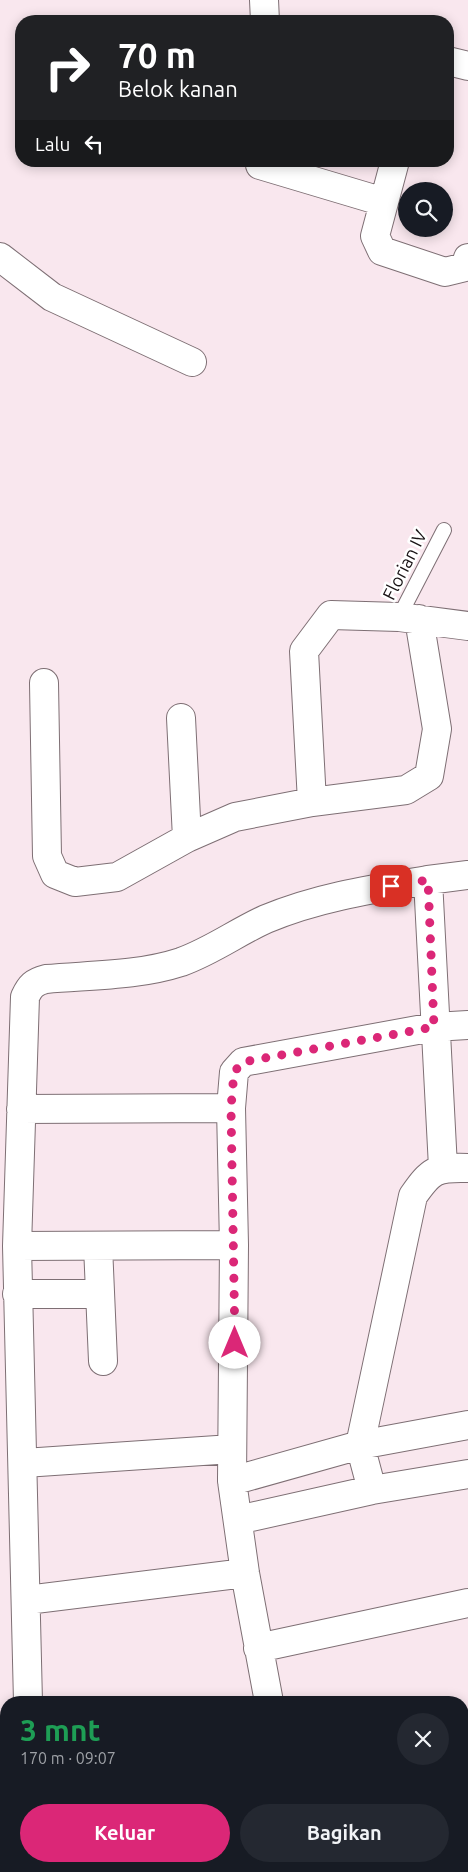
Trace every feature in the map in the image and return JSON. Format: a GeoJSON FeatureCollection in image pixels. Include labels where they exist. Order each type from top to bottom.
{"type":"FeatureCollection","features":[{"type":"Feature","properties":{"kind":"street"},"geometry":{"type":"LineString","coordinates":[[264,0],[265,15]]}},
{"type":"Feature","properties":{"kind":"street"},"geometry":{"type":"LineString","coordinates":[[454,62],[468,66]]}},
{"type":"Feature","properties":{"kind":"street"},"geometry":{"type":"LineString","coordinates":[[267,167],[384,202]]}},
{"type":"Feature","properties":{"kind":"street"},"geometry":{"type":"LineString","coordinates":[[393,167],[375,236],[382,251],[445,272],[465,267],[468,258]]}},
{"type":"Feature","properties":{"kind":"street"},"geometry":{"type":"LineString","coordinates":[[0,257],[52,297],[192,362]]}},
{"type":"Feature","properties":{"kind":"street"},"geometry":{"type":"LineString","coordinates":[[312,802],[304,652],[331,615],[409,618],[468,626]]}},
{"type":"Feature","properties":{"kind":"street"},"geometry":{"type":"LineString","coordinates":[[44,683],[47,856],[55,874],[75,882],[117,877],[187,838],[235,817],[312,802],[406,790],[429,776],[437,730],[409,618]]}},
{"type":"Feature","properties":{"kind":"street"},"geometry":{"type":"LineString","coordinates":[[181,718],[187,838]]}},
{"type":"Feature","properties":{"kind":"street"},"geometry":{"type":"LineString","coordinates":[[28,1696],[24,1463],[17,1294],[17,1246],[25,997],[29,987],[36,981],[46,978],[144,971],[172,964],[211,950],[264,920],[296,907],[334,896],[468,875]]}},
{"type":"Feature","properties":{"kind":"street"},"geometry":{"type":"LineString","coordinates":[[367,1469],[413,1196],[425,1178],[456,1167],[434,1027],[428,880]]}},
{"type":"Feature","properties":{"kind":"street"},"geometry":{"type":"LineString","coordinates":[[268,1696],[245,1573],[232,1481],[234,1246],[231,1108],[234,1072],[243,1062],[434,1027],[468,1025]]}},
{"type":"Feature","properties":{"kind":"street"},"geometry":{"type":"LineString","coordinates":[[21,1109],[231,1108]]}},
{"type":"Feature","properties":{"kind":"street"},"geometry":{"type":"LineString","coordinates":[[17,1246],[234,1246]]}},
{"type":"Feature","properties":{"kind":"street"},"geometry":{"type":"LineString","coordinates":[[98,1246],[103,1361]]}},
{"type":"Feature","properties":{"kind":"street"},"geometry":{"type":"LineString","coordinates":[[17,1294],[100,1294]]}},
{"type":"Feature","properties":{"kind":"street"},"geometry":{"type":"LineString","coordinates":[[238,1520],[367,1469],[468,1425]]}},
{"type":"Feature","properties":{"kind":"street"},"geometry":{"type":"LineString","coordinates":[[24,1463],[232,1449]]}},
{"type":"Feature","properties":{"kind":"street"},"geometry":{"type":"LineString","coordinates":[[232,1481],[367,1469],[468,1474]]}},
{"type":"Feature","properties":{"kind":"street"},"geometry":{"type":"LineString","coordinates":[[27,1600],[245,1573]]}},
{"type":"Feature","properties":{"kind":"street"},"geometry":{"type":"LineString","coordinates":[[258,1648],[468,1603]]}},
{"type":"Feature","properties":{"kind":"lane","name":"Florian IV"},"geometry":{"type":"LineString","coordinates":[[409,618],[444,530]]}},
{"type":"Feature","properties":{"kind":"route"},"geometry":{"type":"LineString","coordinates":[[235,1343],[231,1108],[234,1072],[236,1067],[243,1062],[434,1027],[428,880],[391,886]]}}]}
